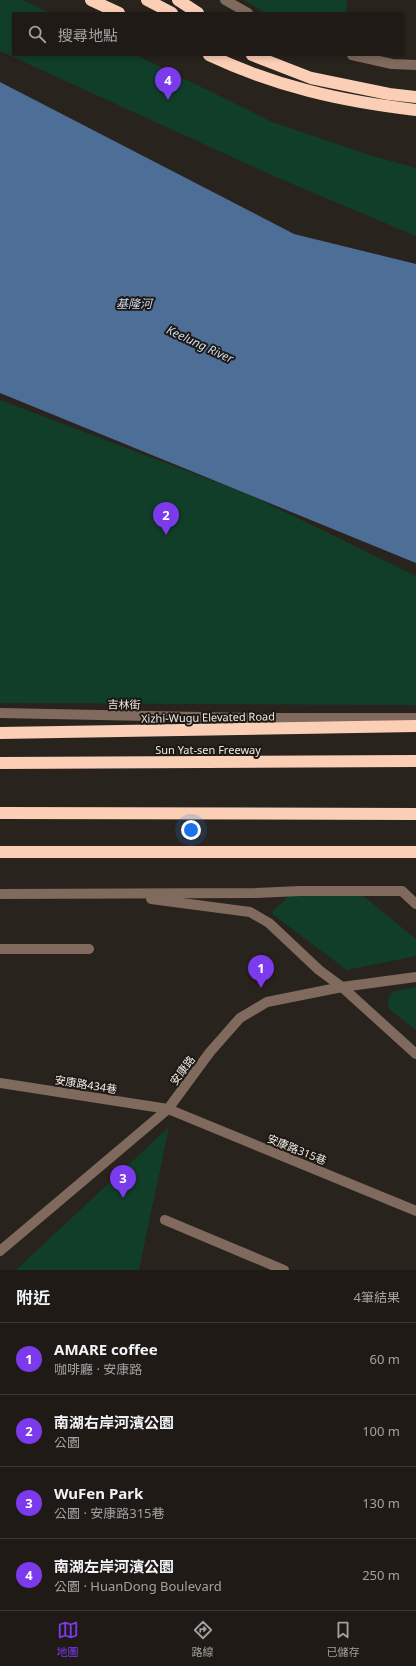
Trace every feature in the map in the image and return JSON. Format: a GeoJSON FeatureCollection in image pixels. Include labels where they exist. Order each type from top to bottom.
{"type":"FeatureCollection","features":[{"type":"Feature","properties":{"kind":"highway"},"geometry":{"type":"LineString","coordinates":[[91,0],[117,12]]}},
{"type":"Feature","properties":{"kind":"highway"},"geometry":{"type":"LineString","coordinates":[[178,0],[196,12]]}},
{"type":"Feature","properties":{"kind":"highway"},"geometry":{"type":"LineString","coordinates":[[152,3],[170,12]]}},
{"type":"Feature","properties":{"kind":"highway"},"geometry":{"type":"LineString","coordinates":[[211,56],[263,78],[338,99],[416,110]]}},
{"type":"Feature","properties":{"kind":"highway"},"geometry":{"type":"LineString","coordinates":[[255,56],[311,78],[389,94],[416,97]]}},
{"type":"Feature","properties":{"kind":"highway"},"geometry":{"type":"LineString","coordinates":[[270,56],[311,78]]}},
{"type":"Feature","properties":{"kind":"highway","name":"Xizhi-Wugu Elevated Road"},"geometry":{"type":"LineString","coordinates":[[0,733],[416,726]]}},
{"type":"Feature","properties":{"kind":"highway","name":"Sun Yat-sen Freeway"},"geometry":{"type":"LineString","coordinates":[[0,763],[416,761]]}},
{"type":"Feature","properties":{"kind":"highway"},"geometry":{"type":"LineString","coordinates":[[0,813],[416,814]]}},
{"type":"Feature","properties":{"kind":"highway"},"geometry":{"type":"LineString","coordinates":[[0,852],[416,852]]}},
{"type":"Feature","properties":{"kind":"street"},"geometry":{"type":"LineString","coordinates":[[225,0],[246,12]]}},
{"type":"Feature","properties":{"kind":"street"},"geometry":{"type":"LineString","coordinates":[[356,56],[392,64],[416,65]]}},
{"type":"Feature","properties":{"kind":"street","name":"吉林街"},"geometry":{"type":"LineString","coordinates":[[0,713],[249,718],[416,718]]}},
{"type":"Feature","properties":{"kind":"street"},"geometry":{"type":"LineString","coordinates":[[0,894],[256,893],[402,890],[416,904]]}},
{"type":"Feature","properties":{"kind":"street"},"geometry":{"type":"LineString","coordinates":[[106,893],[250,912],[269,923],[319,970],[342,988],[416,1054]]}},
{"type":"Feature","properties":{"kind":"street"},"geometry":{"type":"LineString","coordinates":[[0,949],[89,949]]}},
{"type":"Feature","properties":{"kind":"street","name":"安康路"},"geometry":{"type":"LineString","coordinates":[[0,1251],[168,1109],[210,1052],[240,1018],[266,1002],[342,988],[416,977]]}},
{"type":"Feature","properties":{"kind":"street","name":"安康路434巷"},"geometry":{"type":"LineString","coordinates":[[0,1083],[168,1109]]}},
{"type":"Feature","properties":{"kind":"street","name":"安康路315巷"},"geometry":{"type":"LineString","coordinates":[[168,1109],[416,1211]]}},
{"type":"Feature","properties":{"kind":"street"},"geometry":{"type":"LineString","coordinates":[[165,1220],[284,1270]]}},
{"type":"Feature","properties":{"kind":"green space"},"geometry":{"type":"Polygon","coordinates":[[[0,0],[23,0],[48,12],[12,12],[12,56],[138,56],[272,122],[373,156],[416,168],[416,236],[278,178],[0,51],[0,0]]]}},
{"type":"Feature","properties":{"kind":"green space"},"geometry":{"type":"Polygon","coordinates":[[[244,0],[347,0],[346,12],[263,12],[244,0]]]}},
{"type":"Feature","properties":{"kind":"green space"},"geometry":{"type":"Polygon","coordinates":[[[0,400],[248,494],[416,576],[416,705],[0,703],[0,400]]]}},
{"type":"Feature","properties":{"kind":"green space"},"geometry":{"type":"Polygon","coordinates":[[[295,893],[362,895],[416,939],[416,956],[347,970],[271,913],[288,897],[295,893]]]}},
{"type":"Feature","properties":{"kind":"green space"},"geometry":{"type":"Polygon","coordinates":[[[416,987],[416,1030],[389,1009],[388,1001],[389,997],[394,991],[416,987]]]}},
{"type":"Feature","properties":{"kind":"green space"},"geometry":{"type":"Polygon","coordinates":[[[169,1127],[139,1270],[16,1270],[169,1127]]]}},
{"type":"Feature","properties":{"kind":"water","name":"基隆河"},"geometry":{"type":"Polygon","coordinates":[[[0,82],[294,234],[416,264],[416,563],[0,393],[0,82]]]}},
{"type":"Feature","properties":{"kind":"place","name":"南湖左岸河濱公園"},"geometry":{"type":"Point","coordinates":[168,100]}},
{"type":"Feature","properties":{"kind":"place","name":"南湖右岸河濱公園"},"geometry":{"type":"Point","coordinates":[166,535]}},
{"type":"Feature","properties":{"kind":"place","name":"AMARE coffee"},"geometry":{"type":"Point","coordinates":[261,988]}},
{"type":"Feature","properties":{"kind":"place","name":"WuFen Park"},"geometry":{"type":"Point","coordinates":[123,1198]}},
{"type":"Feature","properties":{"kind":"water label","name":"Keelung River"},"geometry":{"type":"Point","coordinates":[200,344]}}]}
